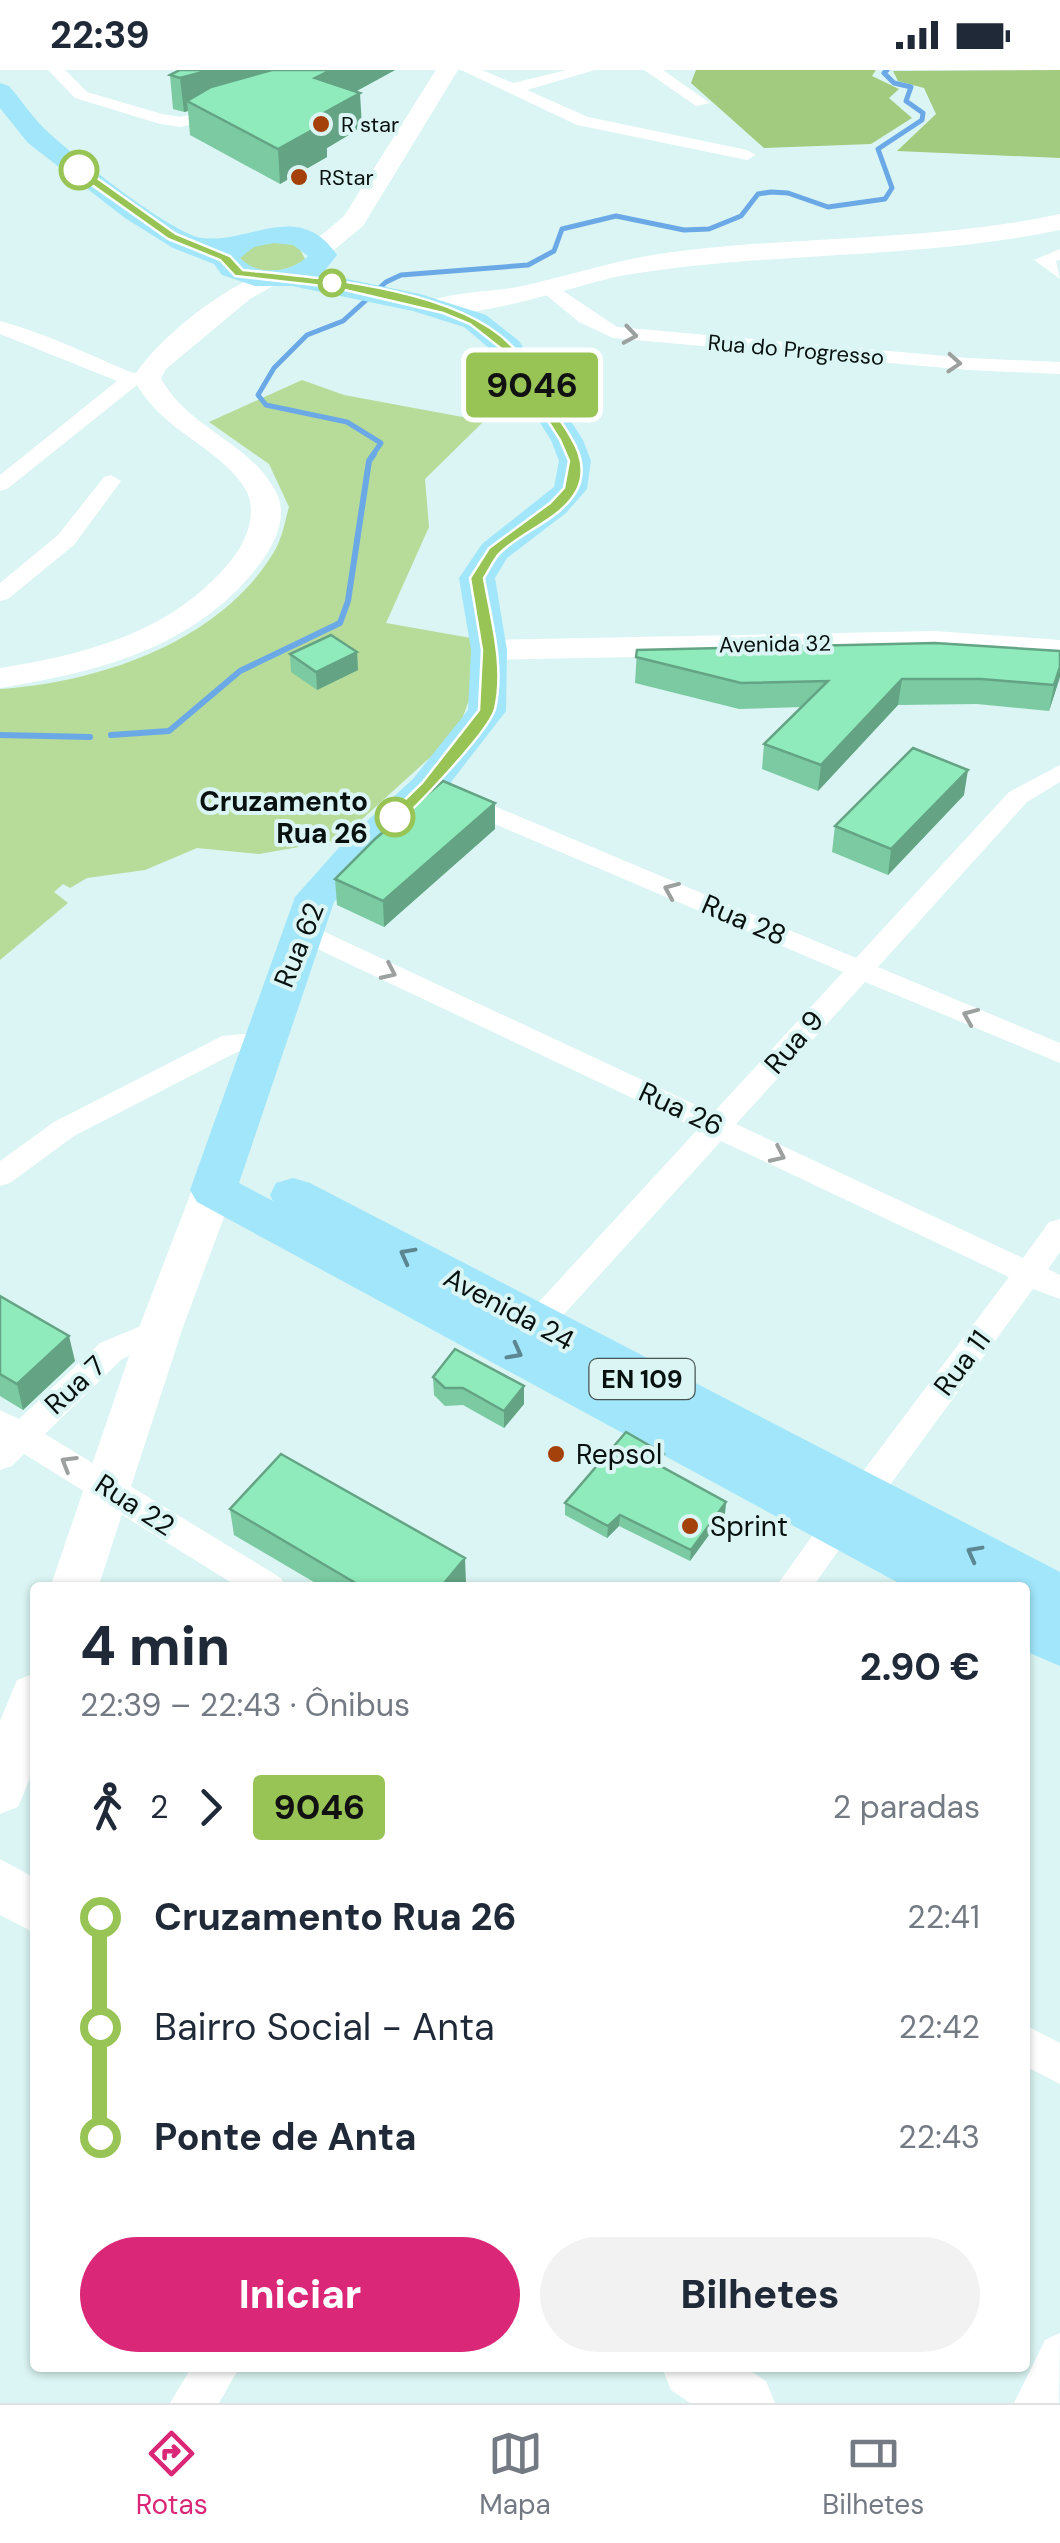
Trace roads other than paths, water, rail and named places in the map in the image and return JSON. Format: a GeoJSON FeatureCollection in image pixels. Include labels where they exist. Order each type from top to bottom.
{"type":"FeatureCollection","features":[{"type":"Feature","properties":{"kind":"main road"},"geometry":{"type":"LineString","coordinates":[[0,91],[37,138],[172,236],[230,263],[309,261]]}},
{"type":"Feature","properties":{"kind":"main road"},"geometry":{"type":"LineString","coordinates":[[230,263],[259,237],[309,261]]}},
{"type":"Feature","properties":{"kind":"main road","name":"Rua 62"},"geometry":{"type":"LineString","coordinates":[[218,1174],[301,930],[316,897],[357,852],[427,787],[487,711],[489,650],[477,578],[494,551],[554,506],[570,489],[576,474],[566,440],[508,348],[477,323],[309,261]]}},
{"type":"Feature","properties":{"kind":"main road","name":"Avenida 24"},"geometry":{"type":"LineString","coordinates":[[218,1174],[537,1324],[852,1510],[950,1582]]}},
{"type":"Feature","properties":{"kind":"main road","name":"Avenida 24"},"geometry":{"type":"LineString","coordinates":[[218,1174],[852,1510],[1022,1582]]}},
{"type":"Feature","properties":{"kind":"main road","name":"Avenida 24"},"geometry":{"type":"LineString","coordinates":[[1030,1585],[1060,1598]]}},
{"type":"Feature","properties":{"kind":"main road"},"geometry":{"type":"LineString","coordinates":[[1030,1627],[1060,1642]]}},
{"type":"Feature","properties":{"kind":"street"},"geometry":{"type":"LineString","coordinates":[[56,70],[80,94],[160,119],[180,122],[249,104]]}},
{"type":"Feature","properties":{"kind":"street"},"geometry":{"type":"LineString","coordinates":[[309,261],[354,222],[447,70]]}},
{"type":"Feature","properties":{"kind":"street"},"geometry":{"type":"LineString","coordinates":[[470,70],[583,122],[746,154]]}},
{"type":"Feature","properties":{"kind":"street"},"geometry":{"type":"LineString","coordinates":[[510,89],[587,70]]}},
{"type":"Feature","properties":{"kind":"street"},"geometry":{"type":"LineString","coordinates":[[652,70],[702,103]]}},
{"type":"Feature","properties":{"kind":"street"},"geometry":{"type":"LineString","coordinates":[[424,304],[520,295],[597,272],[668,260],[994,236],[1060,222]]}},
{"type":"Feature","properties":{"kind":"street"},"geometry":{"type":"LineString","coordinates":[[1060,254],[1044,260],[1060,274]]}},
{"type":"Feature","properties":{"kind":"street"},"geometry":{"type":"LineString","coordinates":[[3,480],[155,364],[230,263]]}},
{"type":"Feature","properties":{"kind":"street","name":"Rua do Progresso"},"geometry":{"type":"LineString","coordinates":[[548,286],[586,318],[614,332],[968,364],[1060,368]]}},
{"type":"Feature","properties":{"kind":"street"},"geometry":{"type":"LineString","coordinates":[[477,323],[520,295]]}},
{"type":"Feature","properties":{"kind":"street"},"geometry":{"type":"LineString","coordinates":[[0,328],[139,379],[161,404],[242,464],[262,492],[267,518],[260,540],[224,588],[196,612],[149,637],[58,670],[0,678]]}},
{"type":"Feature","properties":{"kind":"street"},"geometry":{"type":"LineString","coordinates":[[0,594],[66,540],[112,481]]}},
{"type":"Feature","properties":{"kind":"street","name":"Avenida 32"},"geometry":{"type":"LineString","coordinates":[[489,650],[935,641],[1060,650]]}},
{"type":"Feature","properties":{"kind":"street","name":"Rua 9"},"geometry":{"type":"LineString","coordinates":[[537,1324],[1018,797],[1060,772]]}},
{"type":"Feature","properties":{"kind":"street","name":"Rua 28"},"geometry":{"type":"LineString","coordinates":[[427,787],[1060,1054]]}},
{"type":"Feature","properties":{"kind":"street","name":"Rua 26"},"geometry":{"type":"LineString","coordinates":[[301,930],[1060,1288]]}},
{"type":"Feature","properties":{"kind":"street"},"geometry":{"type":"LineString","coordinates":[[0,1176],[64,1129],[198,1060],[232,1043],[264,1042]]}},
{"type":"Feature","properties":{"kind":"street","name":"Rua 62"},"geometry":{"type":"LineString","coordinates":[[76,1582],[160,1330],[218,1174]]}},
{"type":"Feature","properties":{"kind":"street","name":"Rua 11"},"geometry":{"type":"LineString","coordinates":[[797,1582],[1060,1230]]}},
{"type":"Feature","properties":{"kind":"street","name":"Rua 7"},"geometry":{"type":"LineString","coordinates":[[7,1438],[111,1351],[160,1330]]}},
{"type":"Feature","properties":{"kind":"street","name":"Rua 22"},"geometry":{"type":"LineString","coordinates":[[7,1438],[108,1487],[260,1582]]}},
{"type":"Feature","properties":{"kind":"street"},"geometry":{"type":"LineString","coordinates":[[0,1791],[30,1709]]}},
{"type":"Feature","properties":{"kind":"street"},"geometry":{"type":"LineString","coordinates":[[0,1884],[30,1905]]}},
{"type":"Feature","properties":{"kind":"street"},"geometry":{"type":"LineString","coordinates":[[1030,2047],[1060,2065]]}},
{"type":"Feature","properties":{"kind":"street"},"geometry":{"type":"LineString","coordinates":[[1036,2403],[1060,2354]]}},
{"type":"Feature","properties":{"kind":"street"},"geometry":{"type":"LineString","coordinates":[[192,2403],[214,2372]]}},
{"type":"Feature","properties":{"kind":"street"},"geometry":{"type":"LineString","coordinates":[[699,2372],[744,2403]]}},
{"type":"Feature","properties":{"kind":"waterway"},"geometry":{"type":"LineString","coordinates":[[372,456],[381,443],[347,422],[266,405],[258,395],[274,368],[307,335],[343,321],[386,282],[401,275],[528,265],[554,251],[562,229],[616,216],[684,230],[709,229],[741,216],[758,194],[788,193],[828,207],[885,199],[892,188],[878,149],[922,120],[923,113],[906,101],[911,87],[894,83],[884,73],[887,70]]}},
{"type":"Feature","properties":{"kind":"waterway"},"geometry":{"type":"LineString","coordinates":[[111,735],[169,731],[240,671],[340,623],[348,601],[369,461],[374,454]]}},
{"type":"Feature","properties":{"kind":"waterway"},"geometry":{"type":"LineString","coordinates":[[0,735],[90,737]]}},
{"type":"Feature","properties":{"kind":"place","name":"R star"},"geometry":{"type":"Point","coordinates":[321,124]}},
{"type":"Feature","properties":{"kind":"place","name":"RStar"},"geometry":{"type":"Point","coordinates":[299,177]}},
{"type":"Feature","properties":{"kind":"place","name":"Cruzamento Rua 26"},"geometry":{"type":"Point","coordinates":[395,817]}},
{"type":"Feature","properties":{"kind":"place","name":"Repsol"},"geometry":{"type":"Point","coordinates":[556,1454]}},
{"type":"Feature","properties":{"kind":"place","name":"Sprint"},"geometry":{"type":"Point","coordinates":[690,1526]}}]}
